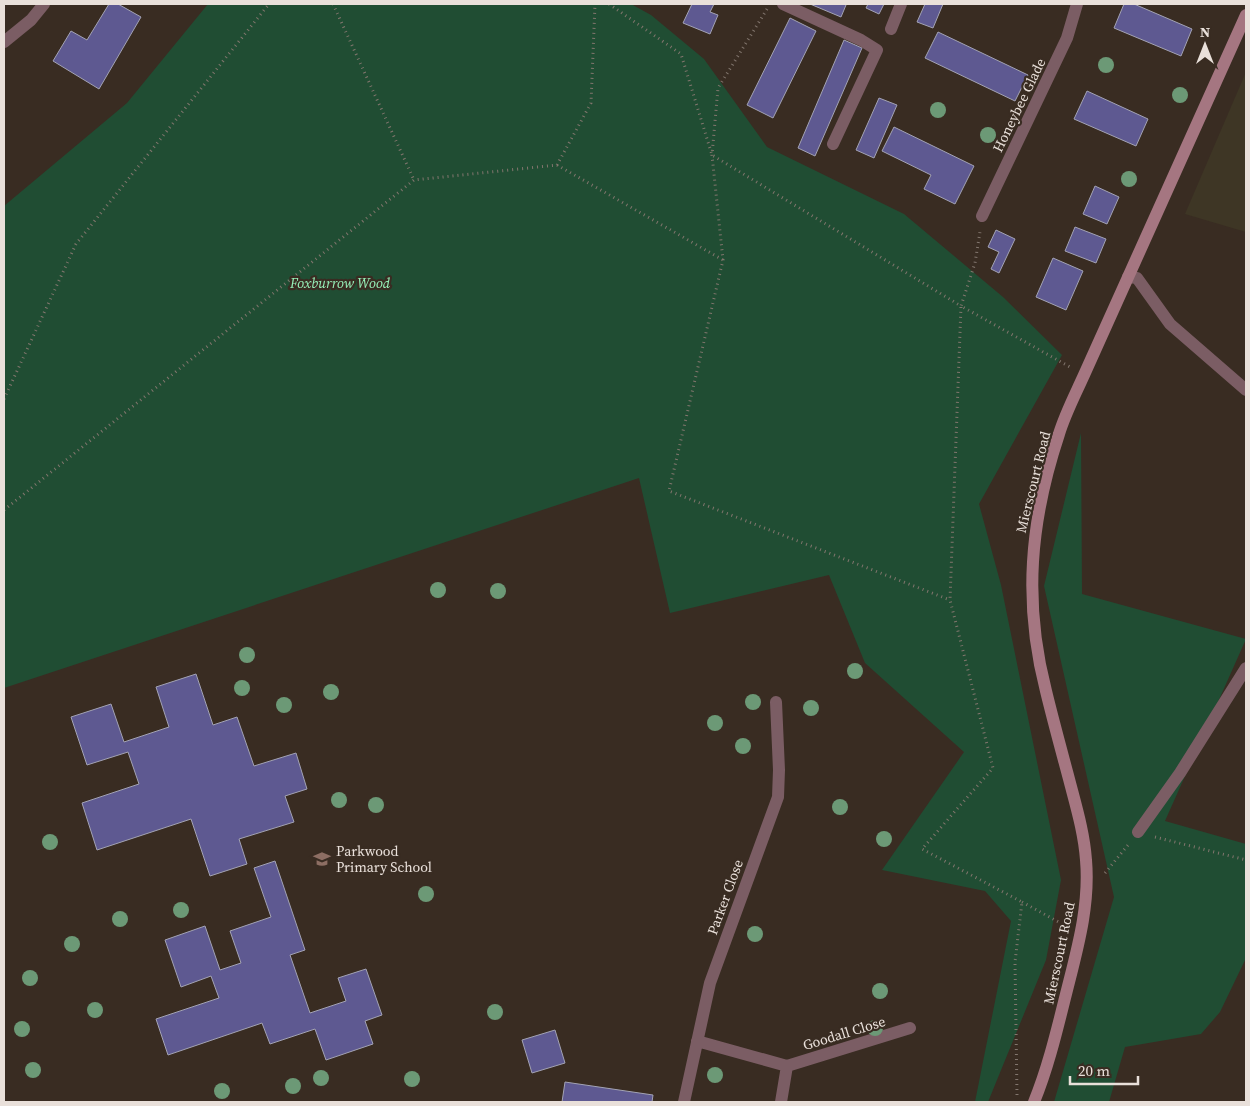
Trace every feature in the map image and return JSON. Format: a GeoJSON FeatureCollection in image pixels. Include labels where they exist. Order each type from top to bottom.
{"type":"FeatureCollection","features":[{"type":"Feature","properties":{"kind":"street"},"geometry":{"type":"LineString","coordinates":[[4,42],[30,20],[44,4]]}},
{"type":"Feature","properties":{"kind":"street"},"geometry":{"type":"LineString","coordinates":[[783,4],[861,40],[876,50],[833,144]]}},
{"type":"Feature","properties":{"kind":"street"},"geometry":{"type":"LineString","coordinates":[[891,30],[902,4]]}},
{"type":"Feature","properties":{"kind":"street","name":"Honeybee Glade"},"geometry":{"type":"LineString","coordinates":[[982,216],[1067,38],[1078,4]]}},
{"type":"Feature","properties":{"kind":"street","name":"Mierscourt Road"},"geometry":{"type":"LineString","coordinates":[[1034,1102],[1055,1038],[1081,934],[1086,897],[1086,861],[1082,826],[1045,688],[1036,642],[1032,593],[1034,540],[1043,490],[1059,434],[1084,375],[1246,15]]}},
{"type":"Feature","properties":{"kind":"street"},"geometry":{"type":"LineString","coordinates":[[1128,277],[1137,278],[1170,324],[1246,390]]}},
{"type":"Feature","properties":{"kind":"street"},"geometry":{"type":"LineString","coordinates":[[1138,832],[1180,773],[1246,668]]}},
{"type":"Feature","properties":{"kind":"street","name":"Parker Close"},"geometry":{"type":"LineString","coordinates":[[684,1102],[715,968],[778,797],[779,770],[776,702]]}},
{"type":"Feature","properties":{"kind":"street","name":"Goodall Close"},"geometry":{"type":"LineString","coordinates":[[787,1066],[910,1028]]}},
{"type":"Feature","properties":{"kind":"street"},"geometry":{"type":"LineString","coordinates":[[697,1040],[787,1066],[781,1102]]}},
{"type":"Feature","properties":{"kind":"path"},"geometry":{"type":"LineString","coordinates":[[4,399],[76,244],[269,4]]}},
{"type":"Feature","properties":{"kind":"path"},"geometry":{"type":"LineString","coordinates":[[333,4],[414,180]]}},
{"type":"Feature","properties":{"kind":"path"},"geometry":{"type":"LineString","coordinates":[[557,165],[591,103],[595,4]]}},
{"type":"Feature","properties":{"kind":"path"},"geometry":{"type":"LineString","coordinates":[[609,4],[681,54],[712,154],[962,306],[1084,375]]}},
{"type":"Feature","properties":{"kind":"path"},"geometry":{"type":"LineString","coordinates":[[770,4],[718,88],[712,154],[722,260],[669,491],[950,600]]}},
{"type":"Feature","properties":{"kind":"path"},"geometry":{"type":"LineString","coordinates":[[4,510],[414,180],[557,165],[722,260]]}},
{"type":"Feature","properties":{"kind":"path"},"geometry":{"type":"LineString","coordinates":[[982,216],[976,263],[962,306],[950,600],[993,768],[922,849],[1081,934]]}},
{"type":"Feature","properties":{"kind":"path"},"geometry":{"type":"LineString","coordinates":[[1086,897],[1138,832],[1246,860]]}},
{"type":"Feature","properties":{"kind":"path"},"geometry":{"type":"LineString","coordinates":[[1017,1102],[1015,962],[1022,902]]}},
{"type":"Feature","properties":{"kind":"shaded area"},"geometry":{"type":"Polygon","coordinates":[[[1246,72],[1246,232],[1185,214],[1246,72]]]}},
{"type":"Feature","properties":{"kind":"green space","name":"Foxburrow Wood"},"geometry":{"type":"Polygon","coordinates":[[[208,4],[631,4],[651,15],[704,59],[767,147],[904,214],[1003,297],[1062,355],[979,504],[1001,585],[1061,880],[1046,960],[988,1102],[975,1102],[1011,921],[985,891],[882,870],[964,752],[865,663],[829,575],[670,613],[639,478],[4,688],[4,206],[127,103],[208,4]]]}},
{"type":"Feature","properties":{"kind":"green space"},"geometry":{"type":"Polygon","coordinates":[[[1081,433],[1082,594],[1246,639],[1165,821],[1246,844],[1246,958],[1220,1012],[1201,1034],[1125,1047],[1109,1102],[1054,1102],[1114,897],[1044,586],[1081,433]]]}},
{"type":"Feature","properties":{"kind":"building"},"geometry":{"type":"Polygon","coordinates":[[[109,4],[118,4],[141,17],[99,89],[53,61],[71,31],[87,40],[109,4]]]}},
{"type":"Feature","properties":{"kind":"building"},"geometry":{"type":"Polygon","coordinates":[[[692,4],[714,4],[710,12],[718,15],[710,34],[683,23],[692,4]]]}},
{"type":"Feature","properties":{"kind":"building"},"geometry":{"type":"Polygon","coordinates":[[[810,4],[844,4],[846,5],[841,17],[810,4]]]}},
{"type":"Feature","properties":{"kind":"building"},"geometry":{"type":"Polygon","coordinates":[[[868,4],[884,4],[879,14],[866,8],[868,4]]]}},
{"type":"Feature","properties":{"kind":"building"},"geometry":{"type":"Polygon","coordinates":[[[925,4],[943,4],[933,28],[917,22],[925,4]]]}},
{"type":"Feature","properties":{"kind":"building"},"geometry":{"type":"Polygon","coordinates":[[[1124,4],[1134,4],[1192,29],[1181,56],[1114,28],[1124,4]]]}},
{"type":"Feature","properties":{"kind":"building"},"geometry":{"type":"Polygon","coordinates":[[[790,18],[816,31],[773,118],[747,105],[790,18]]]}},
{"type":"Feature","properties":{"kind":"building"},"geometry":{"type":"Polygon","coordinates":[[[938,32],[1028,75],[1015,101],[925,58],[938,32]]]}},
{"type":"Feature","properties":{"kind":"building"},"geometry":{"type":"Polygon","coordinates":[[[844,40],[862,48],[815,156],[798,148],[844,40]]]}},
{"type":"Feature","properties":{"kind":"building"},"geometry":{"type":"Polygon","coordinates":[[[1087,91],[1148,119],[1136,146],[1074,119],[1087,91]]]}},
{"type":"Feature","properties":{"kind":"building"},"geometry":{"type":"Polygon","coordinates":[[[879,98],[897,105],[874,158],[856,150],[879,98]]]}},
{"type":"Feature","properties":{"kind":"building"},"geometry":{"type":"Polygon","coordinates":[[[894,127],[974,166],[955,204],[924,189],[931,175],[882,151],[894,127]]]}},
{"type":"Feature","properties":{"kind":"building"},"geometry":{"type":"Polygon","coordinates":[[[1095,186],[1119,197],[1107,224],[1083,214],[1095,186]]]}},
{"type":"Feature","properties":{"kind":"building"},"geometry":{"type":"Polygon","coordinates":[[[1075,227],[1106,239],[1096,263],[1065,251],[1075,227]]]}},
{"type":"Feature","properties":{"kind":"building"},"geometry":{"type":"Polygon","coordinates":[[[996,230],[1015,239],[999,273],[991,269],[999,252],[988,247],[996,230]]]}},
{"type":"Feature","properties":{"kind":"building"},"geometry":{"type":"Polygon","coordinates":[[[1053,258],[1083,271],[1066,310],[1036,297],[1053,258]]]}},
{"type":"Feature","properties":{"kind":"building"},"geometry":{"type":"Polygon","coordinates":[[[196,674],[213,725],[237,717],[254,766],[296,753],[307,789],[285,796],[294,822],[239,839],[247,864],[210,876],[191,819],[97,850],[82,803],[139,784],[128,752],[87,765],[71,717],[111,704],[124,742],[169,727],[156,687],[196,674]]]}},
{"type":"Feature","properties":{"kind":"building"},"geometry":{"type":"Polygon","coordinates":[[[275,861],[305,950],[290,955],[310,1013],[346,1001],[338,978],[366,969],[382,1015],[365,1021],[373,1044],[326,1060],[315,1029],[270,1044],[262,1023],[168,1055],[156,1019],[219,998],[211,976],[181,987],[165,940],[205,926],[220,970],[241,963],[230,931],[271,917],[254,868],[275,861]]]}},
{"type":"Feature","properties":{"kind":"building"},"geometry":{"type":"Polygon","coordinates":[[[555,1030],[565,1063],[532,1073],[522,1040],[555,1030]]]}},
{"type":"Feature","properties":{"kind":"building"},"geometry":{"type":"Polygon","coordinates":[[[565,1082],[653,1095],[652,1102],[562,1102],[565,1082]]]}},
{"type":"Feature","properties":{"kind":"place","name":"Parkwood Primary School"},"geometry":{"type":"Point","coordinates":[322,859]}}]}
